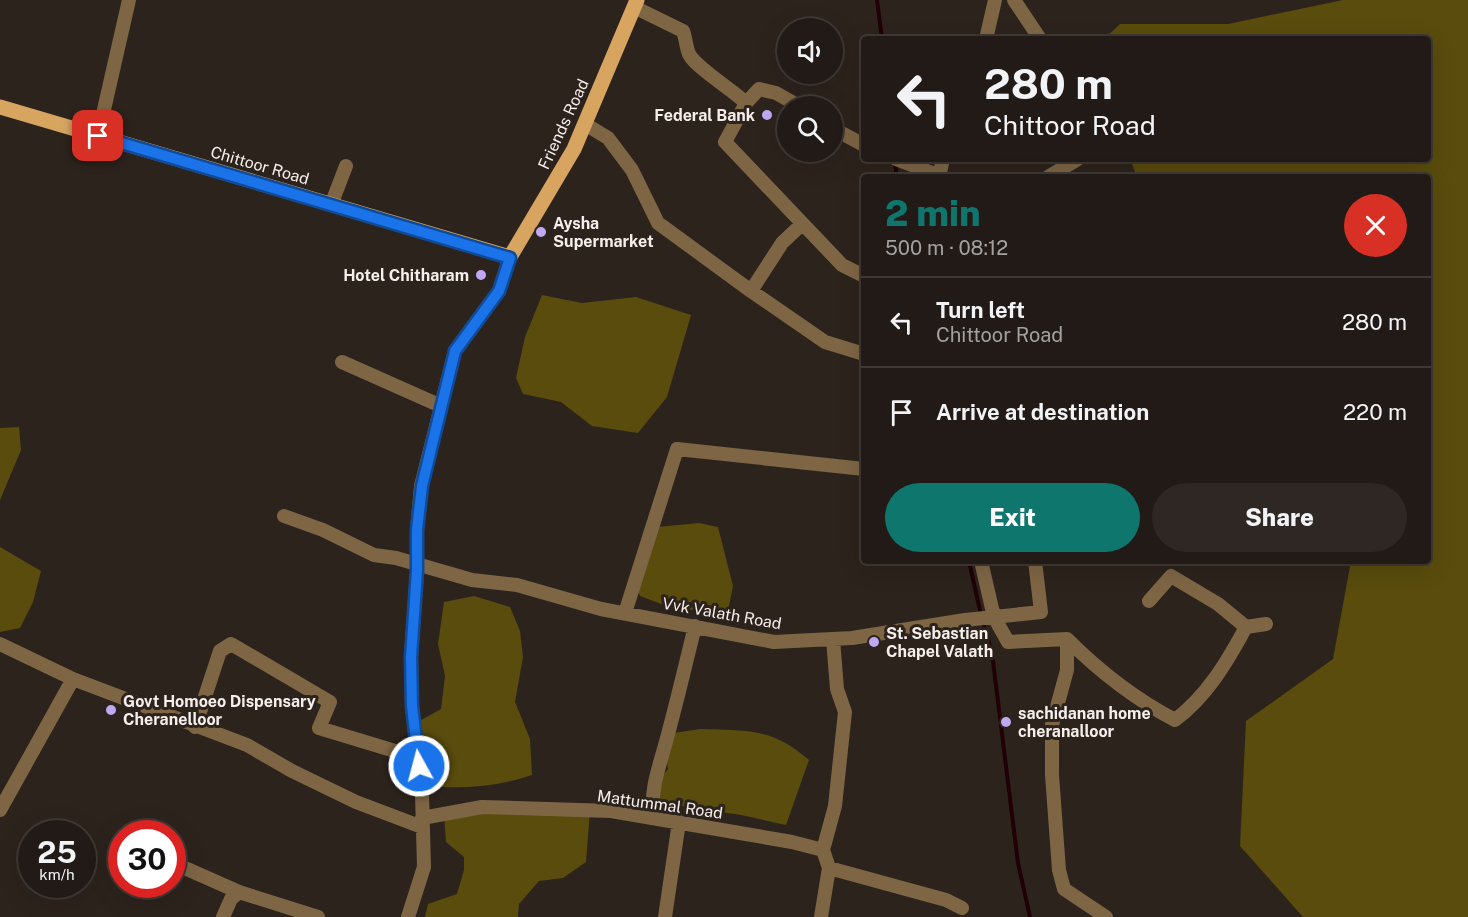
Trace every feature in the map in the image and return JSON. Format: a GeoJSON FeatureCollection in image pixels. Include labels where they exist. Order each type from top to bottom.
{"type":"FeatureCollection","features":[{"type":"Feature","properties":{"kind":"main road","name":"Friends Road"},"geometry":{"type":"LineString","coordinates":[[510,258],[574,149],[636,3]]}},
{"type":"Feature","properties":{"kind":"main road","name":"Chittoor Road"},"geometry":{"type":"LineString","coordinates":[[0,107],[510,258]]}},
{"type":"Feature","properties":{"kind":"street"},"geometry":{"type":"LineString","coordinates":[[98,136],[129,0]]}},
{"type":"Feature","properties":{"kind":"street"},"geometry":{"type":"LineString","coordinates":[[987,36],[995,0]]}},
{"type":"Feature","properties":{"kind":"street"},"geometry":{"type":"LineString","coordinates":[[1014,0],[1038,36]]}},
{"type":"Feature","properties":{"kind":"street"},"geometry":{"type":"LineString","coordinates":[[636,3],[683,31],[690,56],[697,64],[732,89],[746,103]]}},
{"type":"Feature","properties":{"kind":"street"},"geometry":{"type":"LineString","coordinates":[[781,96],[768,89],[759,89],[746,103],[724,142],[842,265],[861,274]]}},
{"type":"Feature","properties":{"kind":"street"},"geometry":{"type":"LineString","coordinates":[[585,124],[608,138],[632,170],[658,223],[825,342],[861,353]]}},
{"type":"Feature","properties":{"kind":"street"},"geometry":{"type":"LineString","coordinates":[[843,134],[861,143]]}},
{"type":"Feature","properties":{"kind":"street"},"geometry":{"type":"LineString","coordinates":[[904,162],[934,174]]}},
{"type":"Feature","properties":{"kind":"street"},"geometry":{"type":"LineString","coordinates":[[1053,174],[1073,162]]}},
{"type":"Feature","properties":{"kind":"street"},"geometry":{"type":"LineString","coordinates":[[331,205],[346,166]]}},
{"type":"Feature","properties":{"kind":"street"},"geometry":{"type":"LineString","coordinates":[[751,291],[782,243],[802,224]]}},
{"type":"Feature","properties":{"kind":"street"},"geometry":{"type":"LineString","coordinates":[[408,917],[424,867],[418,758],[412,706],[411,657],[417,530],[422,486],[455,351],[499,291],[510,258]]}},
{"type":"Feature","properties":{"kind":"street"},"geometry":{"type":"LineString","coordinates":[[342,362],[441,406]]}},
{"type":"Feature","properties":{"kind":"street"},"geometry":{"type":"LineString","coordinates":[[625,613],[677,450],[861,469]]}},
{"type":"Feature","properties":{"kind":"street","name":"Vvk Valath Road"},"geometry":{"type":"LineString","coordinates":[[284,516],[323,530],[374,555],[396,558],[417,566],[472,580],[517,585],[625,613],[774,642],[833,639],[977,618],[1041,612],[1035,564]]}},
{"type":"Feature","properties":{"kind":"street"},"geometry":{"type":"LineString","coordinates":[[982,564],[994,617],[1008,642],[1067,639],[1085,658],[1137,700],[1175,720],[1193,706],[1215,679],[1246,627]]}},
{"type":"Feature","properties":{"kind":"street"},"geometry":{"type":"LineString","coordinates":[[1149,601],[1171,576],[1218,604],[1246,627],[1266,624]]}},
{"type":"Feature","properties":{"kind":"street"},"geometry":{"type":"LineString","coordinates":[[654,818],[651,800],[656,791],[658,763],[666,742],[695,626]]}},
{"type":"Feature","properties":{"kind":"street"},"geometry":{"type":"LineString","coordinates":[[821,917],[829,868],[823,850],[835,806],[845,712],[837,688],[833,639]]}},
{"type":"Feature","properties":{"kind":"street"},"geometry":{"type":"LineString","coordinates":[[1067,639],[1067,670],[1052,724],[1052,775],[1059,870],[1064,889],[1106,917]]}},
{"type":"Feature","properties":{"kind":"street"},"geometry":{"type":"LineString","coordinates":[[0,644],[73,679],[247,745],[292,771],[356,802],[422,823]]}},
{"type":"Feature","properties":{"kind":"street"},"geometry":{"type":"LineString","coordinates":[[195,727],[220,651],[231,644],[330,702],[319,728],[418,758]]}},
{"type":"Feature","properties":{"kind":"street"},"geometry":{"type":"LineString","coordinates":[[0,810],[73,679]]}},
{"type":"Feature","properties":{"kind":"street","name":"Mattummal Road"},"geometry":{"type":"LineString","coordinates":[[422,823],[482,807],[611,811],[823,850]]}},
{"type":"Feature","properties":{"kind":"street"},"geometry":{"type":"LineString","coordinates":[[665,917],[679,822]]}},
{"type":"Feature","properties":{"kind":"street"},"geometry":{"type":"LineString","coordinates":[[829,868],[946,900],[962,908]]}},
{"type":"Feature","properties":{"kind":"street"},"geometry":{"type":"LineString","coordinates":[[186,869],[239,892],[318,917]]}},
{"type":"Feature","properties":{"kind":"street"},"geometry":{"type":"LineString","coordinates":[[223,917],[231,899],[239,892]]}},
{"type":"Feature","properties":{"kind":"shaded area"},"geometry":{"type":"Polygon","coordinates":[[[1343,0],[1468,0],[1468,917],[1303,917],[1240,846],[1246,721],[1333,659],[1350,564],[1431,564],[1431,174],[1136,174],[1131,162],[1431,162],[1431,36],[1107,36],[1120,24],[1228,24],[1343,0]]]}},
{"type":"Feature","properties":{"kind":"shaded area"},"geometry":{"type":"Polygon","coordinates":[[[542,295],[582,303],[636,297],[691,315],[667,397],[638,433],[592,426],[561,402],[523,394],[516,378],[525,337],[542,295]]]}},
{"type":"Feature","properties":{"kind":"shaded area"},"geometry":{"type":"Polygon","coordinates":[[[19,427],[21,450],[0,500],[0,428],[19,427]]]}},
{"type":"Feature","properties":{"kind":"shaded area"},"geometry":{"type":"Polygon","coordinates":[[[699,523],[718,527],[733,586],[727,616],[664,605],[640,596],[635,583],[657,527],[699,523]]]}},
{"type":"Feature","properties":{"kind":"shaded area"},"geometry":{"type":"Polygon","coordinates":[[[0,547],[41,571],[33,602],[20,628],[0,632],[0,547]]]}},
{"type":"Feature","properties":{"kind":"shaded area"},"geometry":{"type":"Polygon","coordinates":[[[474,596],[510,607],[520,631],[523,657],[515,702],[530,739],[532,775],[478,786],[421,785],[414,724],[441,709],[445,676],[438,644],[444,602],[474,596]]]}},
{"type":"Feature","properties":{"kind":"shaded area"},"geometry":{"type":"Polygon","coordinates":[[[700,729],[745,731],[770,736],[795,749],[809,760],[786,825],[741,815],[667,804],[657,799],[660,779],[668,769],[665,745],[674,733],[700,729]]]}},
{"type":"Feature","properties":{"kind":"shaded area"},"geometry":{"type":"Polygon","coordinates":[[[590,811],[586,862],[563,878],[539,881],[519,904],[518,917],[425,917],[428,904],[457,894],[464,870],[464,857],[446,842],[444,814],[590,811]]]}},
{"type":"Feature","properties":{"kind":"waterway"},"geometry":{"type":"LineString","coordinates":[[877,0],[882,36]]}},
{"type":"Feature","properties":{"kind":"waterway"},"geometry":{"type":"LineString","coordinates":[[895,163],[897,174]]}},
{"type":"Feature","properties":{"kind":"waterway"},"geometry":{"type":"LineString","coordinates":[[970,564],[981,615]]}},
{"type":"Feature","properties":{"kind":"waterway"},"geometry":{"type":"LineString","coordinates":[[983,622],[992,653],[1018,863],[1030,917]]}},
{"type":"Feature","properties":{"kind":"place","name":"Federal Bank"},"geometry":{"type":"Point","coordinates":[767,115]}},
{"type":"Feature","properties":{"kind":"place","name":"Aysha Supermarket"},"geometry":{"type":"Point","coordinates":[541,232]}},
{"type":"Feature","properties":{"kind":"place","name":"Hotel Chitharam"},"geometry":{"type":"Point","coordinates":[481,275]}},
{"type":"Feature","properties":{"kind":"place","name":"St. Sebastian Chapel Valath"},"geometry":{"type":"Point","coordinates":[874,642]}},
{"type":"Feature","properties":{"kind":"place","name":"Govt Homoeo Dispensary Cheranelloor"},"geometry":{"type":"Point","coordinates":[111,710]}},
{"type":"Feature","properties":{"kind":"place","name":"sachidanan home cheranalloor"},"geometry":{"type":"Point","coordinates":[1006,722]}},
{"type":"Feature","properties":{"kind":"route"},"geometry":{"type":"LineString","coordinates":[[98,136],[510,258],[499,291],[476,326],[455,351],[422,486],[417,530],[417,571],[411,657],[412,706],[419,766]]}}]}
